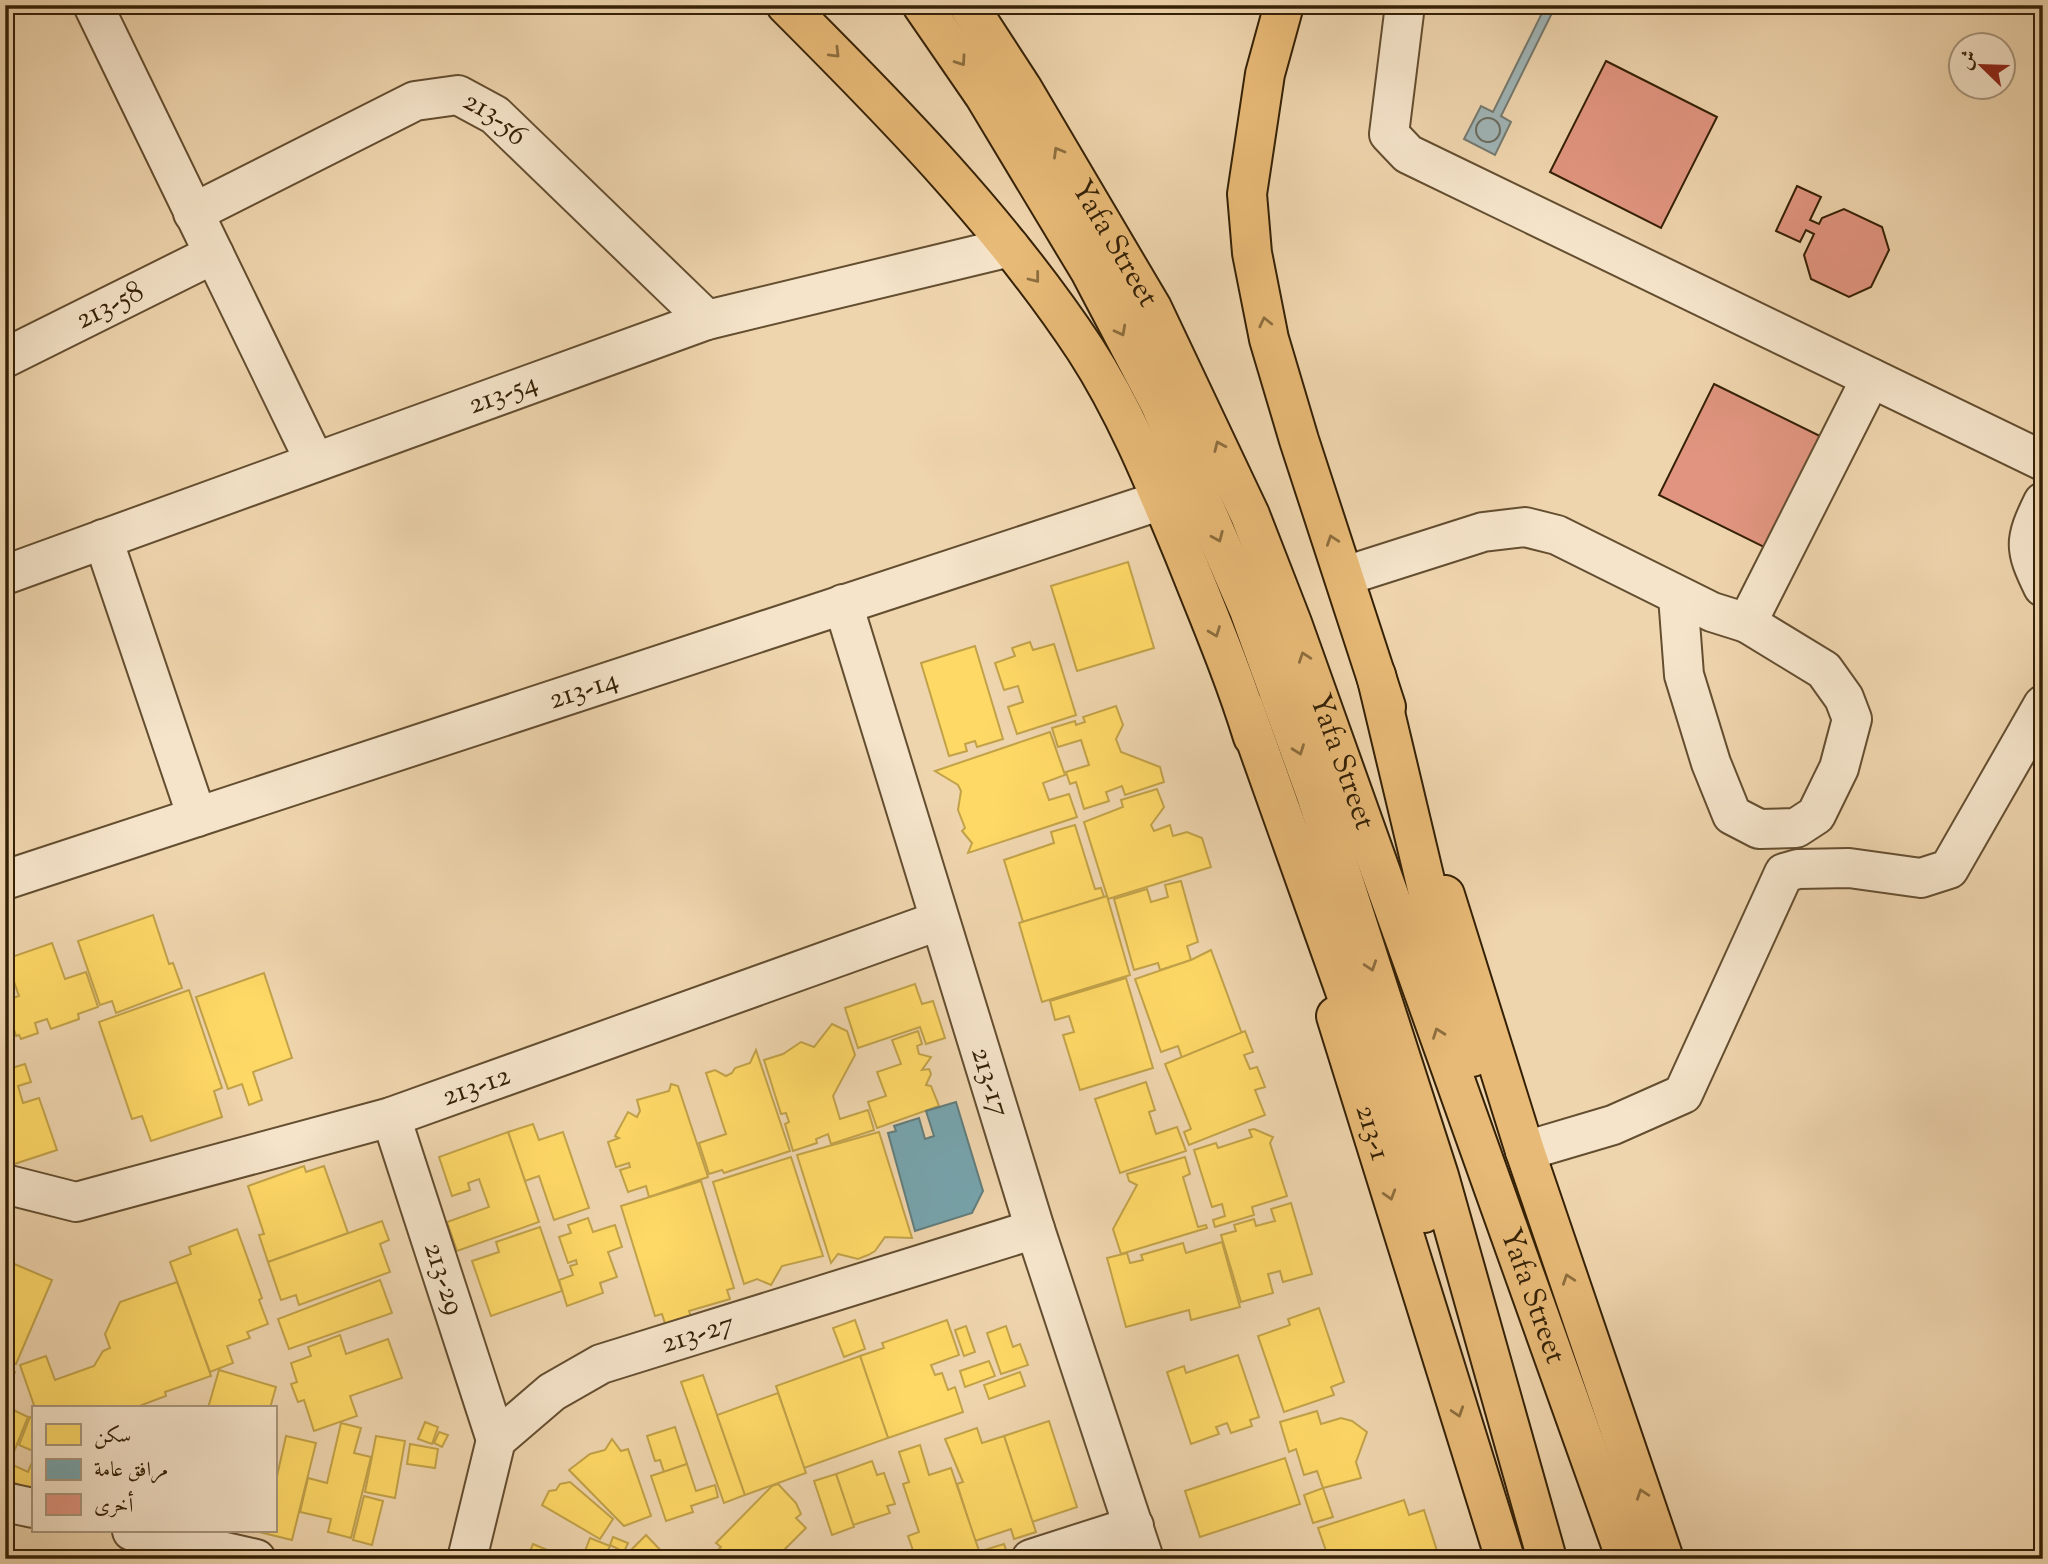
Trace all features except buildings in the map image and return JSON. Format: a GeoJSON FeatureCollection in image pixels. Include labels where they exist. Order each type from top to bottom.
{"type":"FeatureCollection","features":[{"type":"Feature","properties":{"kind":"main road"},"geometry":{"type":"LineString","coordinates":[[786,5],[936,160],[1010,247],[1086,351],[1128,426],[1162,500],[1244,708],[1544,1551]]}},
{"type":"Feature","properties":{"kind":"main road","name":"Yafa Street"},"geometry":{"type":"LineString","coordinates":[[922,5],[984,95],[1090,271],[1160,404],[1249,610],[1315,792],[1439,1176],[1544,1551]]}},
{"type":"Feature","properties":{"kind":"main road","name":"Yafa Street"},"geometry":{"type":"LineString","coordinates":[[968,5],[1022,88],[1152,308],[1250,515],[1292,623],[1626,1559]]}},
{"type":"Feature","properties":{"kind":"main road"},"geometry":{"type":"LineString","coordinates":[[1284,5],[1265,74],[1247,194],[1251,253],[1269,339],[1525,1151],[1664,1559]]}},
{"type":"Feature","properties":{"kind":"main road"},"geometry":{"type":"LineString","coordinates":[[1376,675],[1446,969],[1512,1204],[1609,1508]]}},
{"type":"Feature","properties":{"kind":"main road","name":"213-1"},"geometry":{"type":"LineString","coordinates":[[1244,708],[1405,1245],[1504,1559]]}},
{"type":"Feature","properties":{"kind":"street"},"geometry":{"type":"LineString","coordinates":[[93,5],[315,462]]}},
{"type":"Feature","properties":{"kind":"street"},"geometry":{"type":"LineString","coordinates":[[1405,5],[1389,134],[1408,154],[2043,461]]}},
{"type":"Feature","properties":{"kind":"street","name":"213-56"},"geometry":{"type":"LineString","coordinates":[[193,213],[415,101],[458,95],[495,115],[707,320]]}},
{"type":"Feature","properties":{"kind":"street","name":"213-54"},"geometry":{"type":"LineString","coordinates":[[5,575],[707,320],[1010,247]]}},
{"type":"Feature","properties":{"kind":"street","name":"213-58"},"geometry":{"type":"LineString","coordinates":[[5,358],[214,254]]}},
{"type":"Feature","properties":{"kind":"street"},"geometry":{"type":"LineString","coordinates":[[1747,623],[1871,378]]}},
{"type":"Feature","properties":{"kind":"street","name":"213-14"},"geometry":{"type":"LineString","coordinates":[[5,880],[1162,500]]}},
{"type":"Feature","properties":{"kind":"street"},"geometry":{"type":"LineString","coordinates":[[2043,502],[2027,534],[2032,564],[2043,587]]}},
{"type":"Feature","properties":{"kind":"street"},"geometry":{"type":"LineString","coordinates":[[1345,576],[1483,532],[1525,527],[1556,535],[1712,612],[1747,623],[1824,670],[1844,698],[1852,719],[1839,768],[1816,815],[1796,828],[1759,829],[1732,815],[1711,763],[1684,675],[1678,596]]}},
{"type":"Feature","properties":{"kind":"street"},"geometry":{"type":"LineString","coordinates":[[103,539],[197,817]]}},
{"type":"Feature","properties":{"kind":"street","name":"213-17"},"geometry":{"type":"LineString","coordinates":[[843,604],[938,921],[1035,1229],[1139,1542]]}},
{"type":"Feature","properties":{"kind":"street"},"geometry":{"type":"LineString","coordinates":[[1525,1151],[1613,1125],[1683,1094],[1784,873],[1798,869],[1849,869],[1921,878],[1949,869],[2043,705]]}},
{"type":"Feature","properties":{"kind":"street","name":"213-12"},"geometry":{"type":"LineString","coordinates":[[5,1184],[76,1202],[391,1117],[938,921]]}},
{"type":"Feature","properties":{"kind":"street","name":"213-29"},"geometry":{"type":"LineString","coordinates":[[391,1117],[496,1440]]}},
{"type":"Feature","properties":{"kind":"street","name":"213-27"},"geometry":{"type":"LineString","coordinates":[[496,1440],[552,1392],[601,1364],[1035,1229]]}},
{"type":"Feature","properties":{"kind":"street"},"geometry":{"type":"LineString","coordinates":[[467,1559],[496,1440]]}},
{"type":"Feature","properties":{"kind":"street"},"geometry":{"type":"LineString","coordinates":[[5,1502],[32,1508]]}},
{"type":"Feature","properties":{"kind":"street"},"geometry":{"type":"LineString","coordinates":[[136,1532],[256,1559]]}},
{"type":"Feature","properties":{"kind":"street"},"geometry":{"type":"LineString","coordinates":[[1031,1559],[1139,1542]]}},
{"type":"Feature","properties":{"kind":"water"},"geometry":{"type":"Polygon","coordinates":[[[1546,5],[1556,5],[1501,116],[1511,122],[1495,155],[1464,139],[1481,106],[1493,112],[1546,5]]]}}]}
